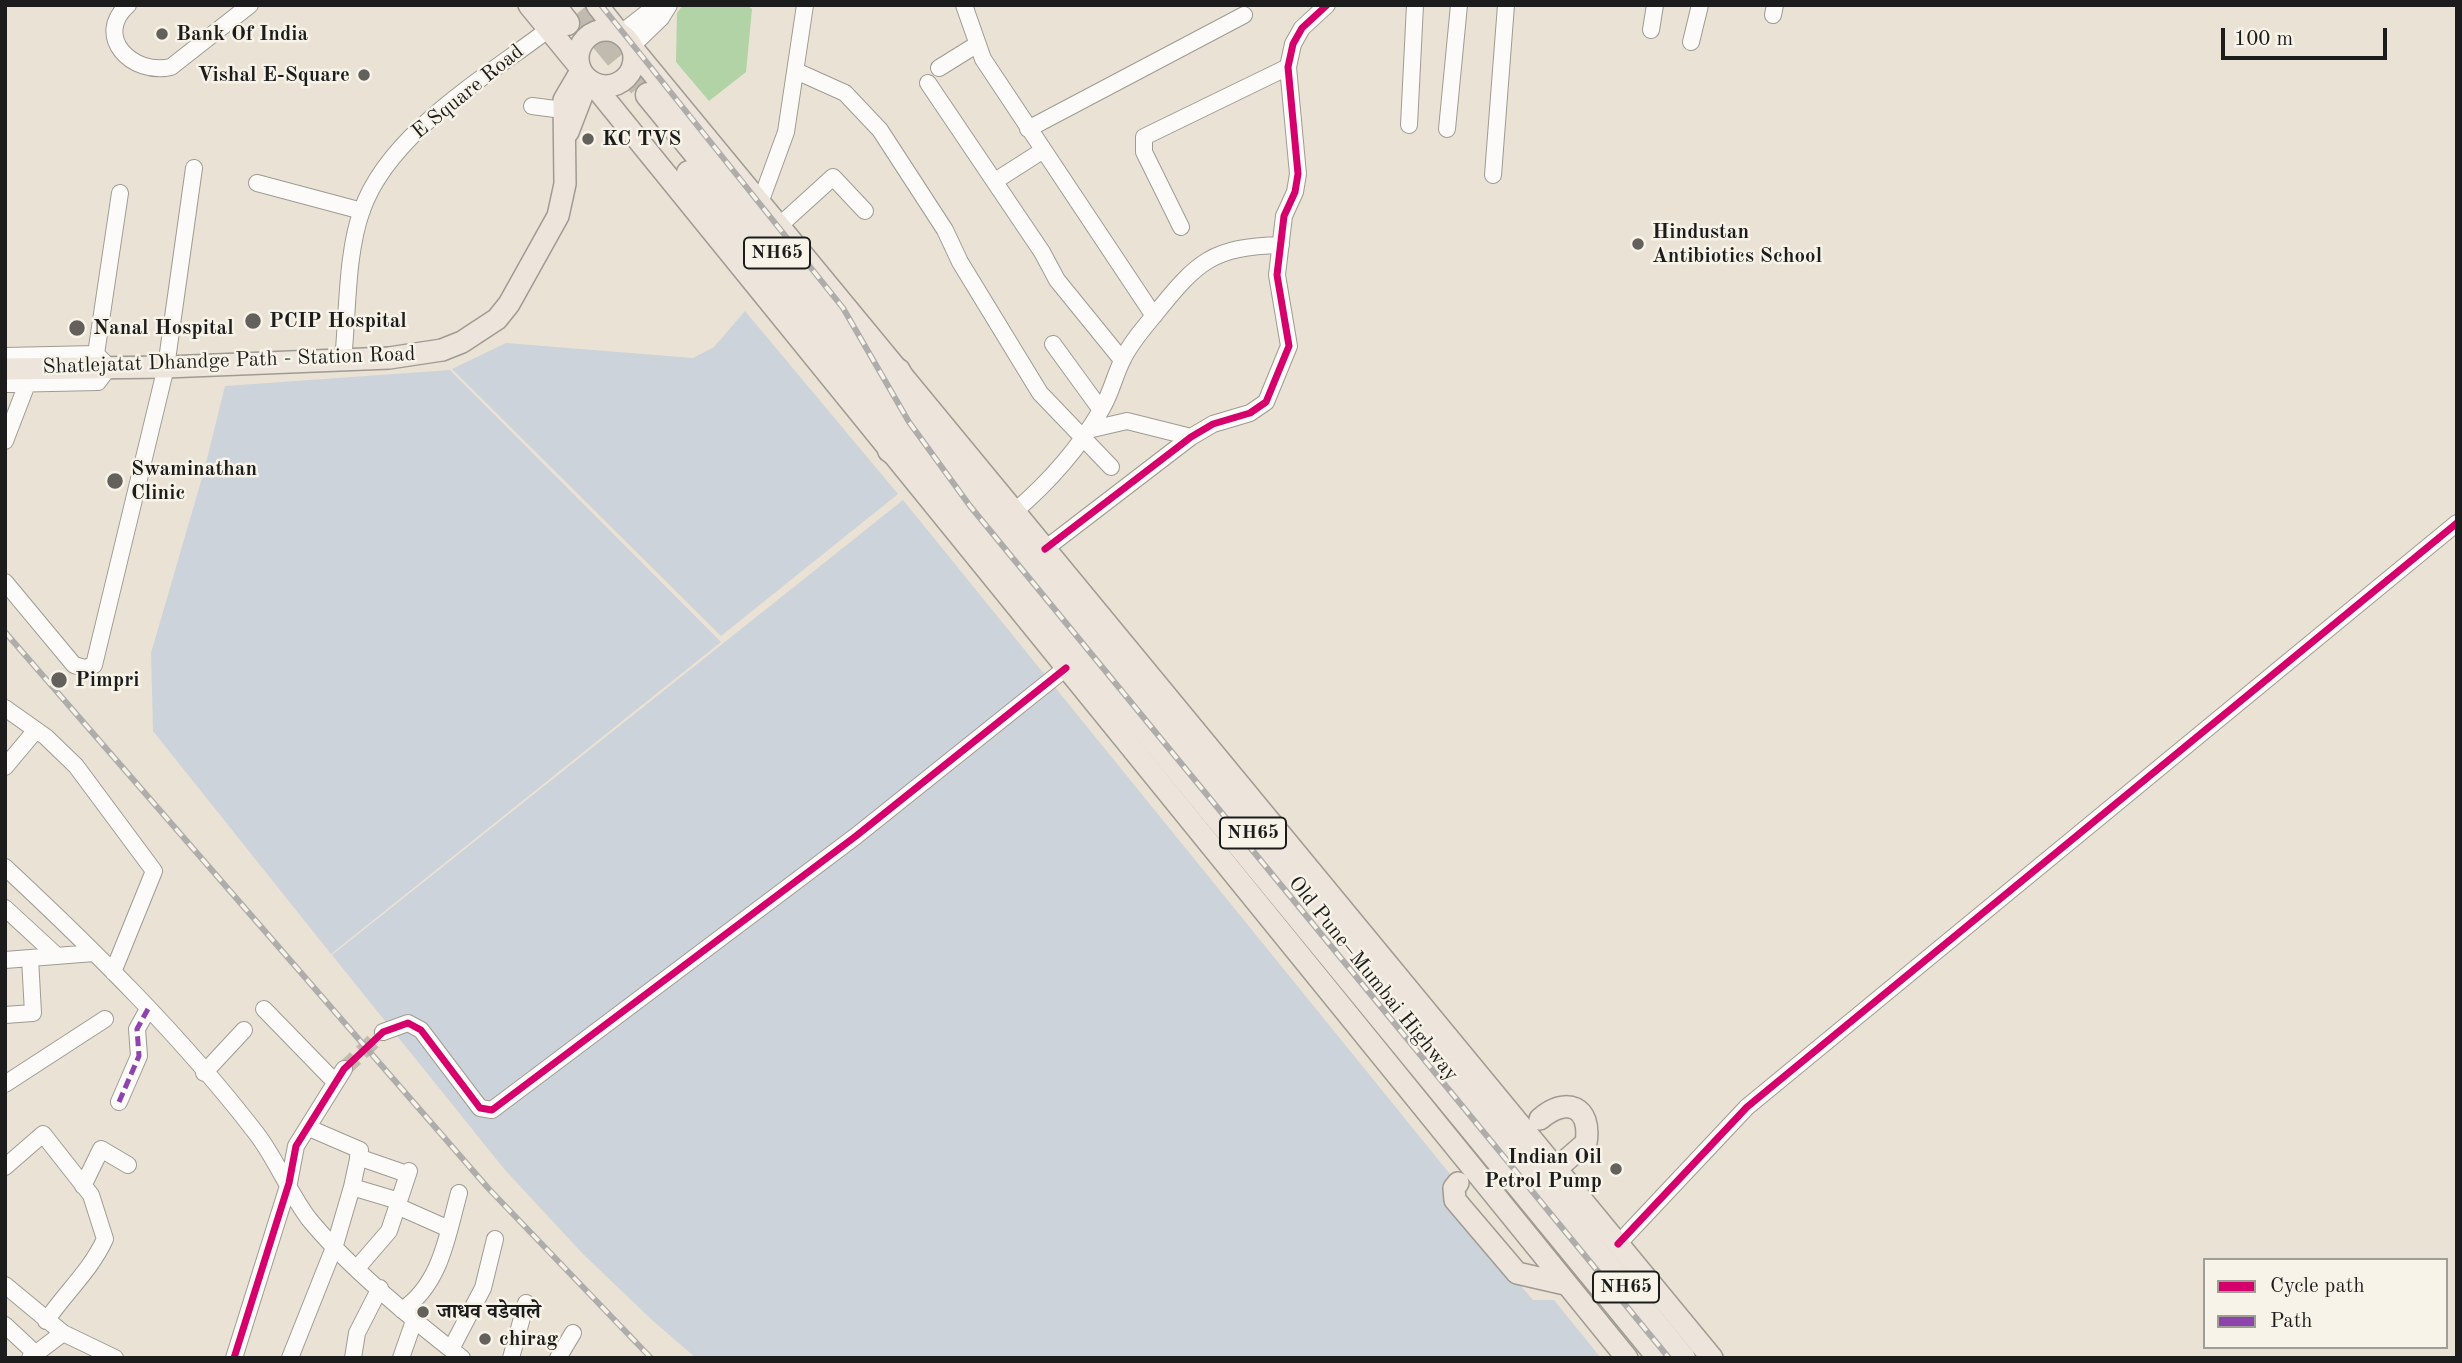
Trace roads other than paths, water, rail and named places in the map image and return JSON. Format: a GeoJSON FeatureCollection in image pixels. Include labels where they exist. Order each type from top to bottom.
{"type":"FeatureCollection","features":[{"type":"Feature","properties":{"kind":"highway","name":"NH65"},"geometry":{"type":"LineString","coordinates":[[938,449],[641,101],[944,486]]}},
{"type":"Feature","properties":{"kind":"highway"},"geometry":{"type":"LineString","coordinates":[[898,371],[938,449]]}},
{"type":"Feature","properties":{"kind":"highway","name":"Old Pune–Mumbai Highway"},"geometry":{"type":"LineString","coordinates":[[938,449],[1560,1222]]}},
{"type":"Feature","properties":{"kind":"highway"},"geometry":{"type":"LineString","coordinates":[[890,450],[944,486]]}},
{"type":"Feature","properties":{"kind":"highway","name":"Old Pune–Mumbai Highway"},"geometry":{"type":"LineString","coordinates":[[944,486],[1560,1222]]}},
{"type":"Feature","properties":{"kind":"highway","name":"NH65"},"geometry":{"type":"LineString","coordinates":[[1560,1222],[1660,1358]]}},
{"type":"Feature","properties":{"kind":"highway","name":"NH65"},"geometry":{"type":"LineString","coordinates":[[1560,1222],[1683,1358]]}},
{"type":"Feature","properties":{"kind":"main road"},"geometry":{"type":"LineString","coordinates":[[529,5],[570,13],[626,40],[1712,1358]]}},
{"type":"Feature","properties":{"kind":"main road"},"geometry":{"type":"LineString","coordinates":[[570,13],[585,75]]}},
{"type":"Feature","properties":{"kind":"main road"},"geometry":{"type":"LineString","coordinates":[[585,75],[609,86],[624,79],[633,66],[626,40],[603,29],[587,36],[578,50],[585,75],[1627,1358]]}},
{"type":"Feature","properties":{"kind":"main road","name":"Shatlejatat Dhandge Path - Station Road"},"geometry":{"type":"LineString","coordinates":[[5,369],[62,368],[103,361],[166,367],[389,358],[443,350],[462,342],[497,319],[518,291],[558,216],[564,199],[566,138],[563,110],[567,91],[585,75]]}},
{"type":"Feature","properties":{"kind":"main road","name":"Shatlejatat Dhandge Path - Station Road"},"geometry":{"type":"LineString","coordinates":[[566,138],[585,75]]}},
{"type":"Feature","properties":{"kind":"main road"},"geometry":{"type":"LineString","coordinates":[[1540,1119],[1559,1106],[1569,1106],[1577,1109],[1587,1123],[1586,1143],[1556,1169]]}},
{"type":"Feature","properties":{"kind":"main road"},"geometry":{"type":"LineString","coordinates":[[1458,1183],[1454,1188],[1455,1200],[1517,1273],[1565,1284]]}},
{"type":"Feature","properties":{"kind":"street"},"geometry":{"type":"LineString","coordinates":[[128,5],[117,25],[118,47],[131,62],[159,69],[171,66],[250,5]]}},
{"type":"Feature","properties":{"kind":"street"},"geometry":{"type":"LineString","coordinates":[[626,40],[657,5]]}},
{"type":"Feature","properties":{"kind":"street"},"geometry":{"type":"LineString","coordinates":[[626,40],[661,18],[669,5]]}},
{"type":"Feature","properties":{"kind":"street"},"geometry":{"type":"LineString","coordinates":[[964,5],[976,45],[1042,151],[1154,316]]}},
{"type":"Feature","properties":{"kind":"street"},"geometry":{"type":"LineString","coordinates":[[1045,549],[1191,437],[1213,424],[1250,413],[1266,402],[1289,346],[1277,275],[1284,216],[1295,192],[1298,174],[1288,67],[1293,44],[1302,27],[1327,5]]}},
{"type":"Feature","properties":{"kind":"street"},"geometry":{"type":"LineString","coordinates":[[1409,125],[1415,5]]}},
{"type":"Feature","properties":{"kind":"street"},"geometry":{"type":"LineString","coordinates":[[1447,129],[1459,5]]}},
{"type":"Feature","properties":{"kind":"street"},"geometry":{"type":"LineString","coordinates":[[1493,175],[1506,5]]}},
{"type":"Feature","properties":{"kind":"street"},"geometry":{"type":"LineString","coordinates":[[1651,30],[1655,5]]}},
{"type":"Feature","properties":{"kind":"street"},"geometry":{"type":"LineString","coordinates":[[1691,41],[1700,5]]}},
{"type":"Feature","properties":{"kind":"street"},"geometry":{"type":"LineString","coordinates":[[760,203],[786,132],[796,71],[801,7]]}},
{"type":"Feature","properties":{"kind":"street","name":"E Square Road"},"geometry":{"type":"LineString","coordinates":[[343,360],[356,231],[362,211],[385,168],[417,130],[570,13]]}},
{"type":"Feature","properties":{"kind":"street"},"geometry":{"type":"LineString","coordinates":[[1028,129],[1244,15]]}},
{"type":"Feature","properties":{"kind":"street"},"geometry":{"type":"LineString","coordinates":[[939,68],[976,45]]}},
{"type":"Feature","properties":{"kind":"street"},"geometry":{"type":"LineString","coordinates":[[1181,227],[1144,152],[1144,138],[1288,67]]}},
{"type":"Feature","properties":{"kind":"street"},"geometry":{"type":"LineString","coordinates":[[796,71],[845,93],[880,130],[945,230],[960,262],[1040,393],[1055,412],[1085,434],[1111,467]]}},
{"type":"Feature","properties":{"kind":"street"},"geometry":{"type":"LineString","coordinates":[[928,83],[995,181],[1057,280],[1122,360]]}},
{"type":"Feature","properties":{"kind":"street"},"geometry":{"type":"LineString","coordinates":[[532,106],[563,110]]}},
{"type":"Feature","properties":{"kind":"street"},"geometry":{"type":"LineString","coordinates":[[995,181],[1042,151]]}},
{"type":"Feature","properties":{"kind":"street"},"geometry":{"type":"LineString","coordinates":[[5,582],[74,665],[85,668],[94,665],[166,367],[194,168]]}},
{"type":"Feature","properties":{"kind":"street"},"geometry":{"type":"LineString","coordinates":[[779,226],[833,177],[865,211]]}},
{"type":"Feature","properties":{"kind":"street"},"geometry":{"type":"LineString","coordinates":[[257,183],[362,211]]}},
{"type":"Feature","properties":{"kind":"street"},"geometry":{"type":"LineString","coordinates":[[5,384],[98,382],[103,361],[120,193]]}},
{"type":"Feature","properties":{"kind":"street"},"geometry":{"type":"LineString","coordinates":[[1014,512],[1038,491],[1085,434],[1101,410],[1122,360],[1185,276],[1210,258],[1244,246],[1281,245]]}},
{"type":"Feature","properties":{"kind":"street"},"geometry":{"type":"LineString","coordinates":[[1054,344],[1101,410]]}},
{"type":"Feature","properties":{"kind":"street"},"geometry":{"type":"LineString","coordinates":[[5,356],[103,361]]}},
{"type":"Feature","properties":{"kind":"street"},"geometry":{"type":"LineString","coordinates":[[5,441],[27,384]]}},
{"type":"Feature","properties":{"kind":"street"},"geometry":{"type":"LineString","coordinates":[[1085,434],[1127,421],[1191,437]]}},
{"type":"Feature","properties":{"kind":"street"},"geometry":{"type":"LineString","coordinates":[[1618,1244],[1747,1107],[2457,523]]}},
{"type":"Feature","properties":{"kind":"street"},"geometry":{"type":"LineString","coordinates":[[383,1032],[408,1023],[421,1030],[480,1108],[492,1110],[856,836],[1066,668]]}},
{"type":"Feature","properties":{"kind":"street"},"geometry":{"type":"LineString","coordinates":[[5,708],[36,730],[76,766],[154,871],[113,972]]}},
{"type":"Feature","properties":{"kind":"street"},"geometry":{"type":"LineString","coordinates":[[5,767],[36,730]]}},
{"type":"Feature","properties":{"kind":"street"},"geometry":{"type":"LineString","coordinates":[[5,867],[148,1009],[256,1133],[310,1220],[408,1315],[459,1356],[483,1288],[495,1239]]}},
{"type":"Feature","properties":{"kind":"street"},"geometry":{"type":"LineString","coordinates":[[5,908],[57,956]]}},
{"type":"Feature","properties":{"kind":"street"},"geometry":{"type":"LineString","coordinates":[[5,960],[94,953]]}},
{"type":"Feature","properties":{"kind":"street"},"geometry":{"type":"LineString","coordinates":[[5,1015],[33,1013],[30,958]]}},
{"type":"Feature","properties":{"kind":"street"},"geometry":{"type":"LineString","coordinates":[[119,1102],[139,1056],[137,1029],[148,1009]]}},
{"type":"Feature","properties":{"kind":"street"},"geometry":{"type":"LineString","coordinates":[[238,1356],[289,1183],[296,1146],[339,1075],[264,1009]]}},
{"type":"Feature","properties":{"kind":"street"},"geometry":{"type":"LineString","coordinates":[[5,1084],[105,1019]]}},
{"type":"Feature","properties":{"kind":"street"},"geometry":{"type":"LineString","coordinates":[[204,1073],[244,1030]]}},
{"type":"Feature","properties":{"kind":"street"},"geometry":{"type":"LineString","coordinates":[[290,1358],[335,1245],[360,1150],[309,1128]]}},
{"type":"Feature","properties":{"kind":"street"},"geometry":{"type":"LineString","coordinates":[[5,1167],[43,1134],[91,1195],[105,1239],[95,1261],[74,1283],[46,1321]]}},
{"type":"Feature","properties":{"kind":"street"},"geometry":{"type":"LineString","coordinates":[[83,1186],[103,1141],[128,1165]]}},
{"type":"Feature","properties":{"kind":"street"},"geometry":{"type":"LineString","coordinates":[[358,1157],[408,1173],[389,1231],[358,1267]]}},
{"type":"Feature","properties":{"kind":"street"},"geometry":{"type":"LineString","coordinates":[[352,1187],[398,1203],[449,1229]]}},
{"type":"Feature","properties":{"kind":"street"},"geometry":{"type":"LineString","coordinates":[[401,1358],[408,1315],[426,1290],[440,1262],[459,1193]]}},
{"type":"Feature","properties":{"kind":"street"},"geometry":{"type":"LineString","coordinates":[[5,1284],[63,1333],[110,1357]]}},
{"type":"Feature","properties":{"kind":"street"},"geometry":{"type":"LineString","coordinates":[[353,1358],[357,1333],[380,1288]]}},
{"type":"Feature","properties":{"kind":"street"},"geometry":{"type":"LineString","coordinates":[[511,1358],[526,1303]]}},
{"type":"Feature","properties":{"kind":"street"},"geometry":{"type":"LineString","coordinates":[[5,1325],[32,1355],[63,1333]]}},
{"type":"Feature","properties":{"kind":"street"},"geometry":{"type":"LineString","coordinates":[[558,1358],[573,1333]]}},
{"type":"Feature","properties":{"kind":"tunnel"},"geometry":{"type":"LineString","coordinates":[[579,12],[648,95]]}},
{"type":"Feature","properties":{"kind":"tunnel"},"geometry":{"type":"LineString","coordinates":[[344,1069],[383,1032]]}},
{"type":"Feature","properties":{"kind":"railway"},"geometry":{"type":"LineString","coordinates":[[601,5],[843,308],[909,422],[970,506],[1669,1358]]}},
{"type":"Feature","properties":{"kind":"railway"},"geometry":{"type":"LineString","coordinates":[[5,632],[488,1188],[651,1358]]}},
{"type":"Feature","properties":{"kind":"place","name":"Bank Of India"},"geometry":{"type":"Point","coordinates":[162,34]}},
{"type":"Feature","properties":{"kind":"place","name":"Vishal E-Square"},"geometry":{"type":"Point","coordinates":[364,75]}},
{"type":"Feature","properties":{"kind":"place","name":"KC TVS"},"geometry":{"type":"Point","coordinates":[588,139]}},
{"type":"Feature","properties":{"kind":"place","name":"Hindustan Antibiotics School"},"geometry":{"type":"Point","coordinates":[1638,244]}},
{"type":"Feature","properties":{"kind":"place","name":"PCIP Hospital"},"geometry":{"type":"Point","coordinates":[253,321]}},
{"type":"Feature","properties":{"kind":"place","name":"Nanal Hospital"},"geometry":{"type":"Point","coordinates":[77,328]}},
{"type":"Feature","properties":{"kind":"place","name":"Swaminathan Clinic"},"geometry":{"type":"Point","coordinates":[115,481]}},
{"type":"Feature","properties":{"kind":"place","name":"Pimpri"},"geometry":{"type":"Point","coordinates":[59,680]}},
{"type":"Feature","properties":{"kind":"place","name":"Indian Oil Petrol Pump"},"geometry":{"type":"Point","coordinates":[1616,1169]}},
{"type":"Feature","properties":{"kind":"place","name":"जाधव वडेवाले"},"geometry":{"type":"Point","coordinates":[423,1312]}},
{"type":"Feature","properties":{"kind":"place","name":"chirag"},"geometry":{"type":"Point","coordinates":[485,1339]}}]}
